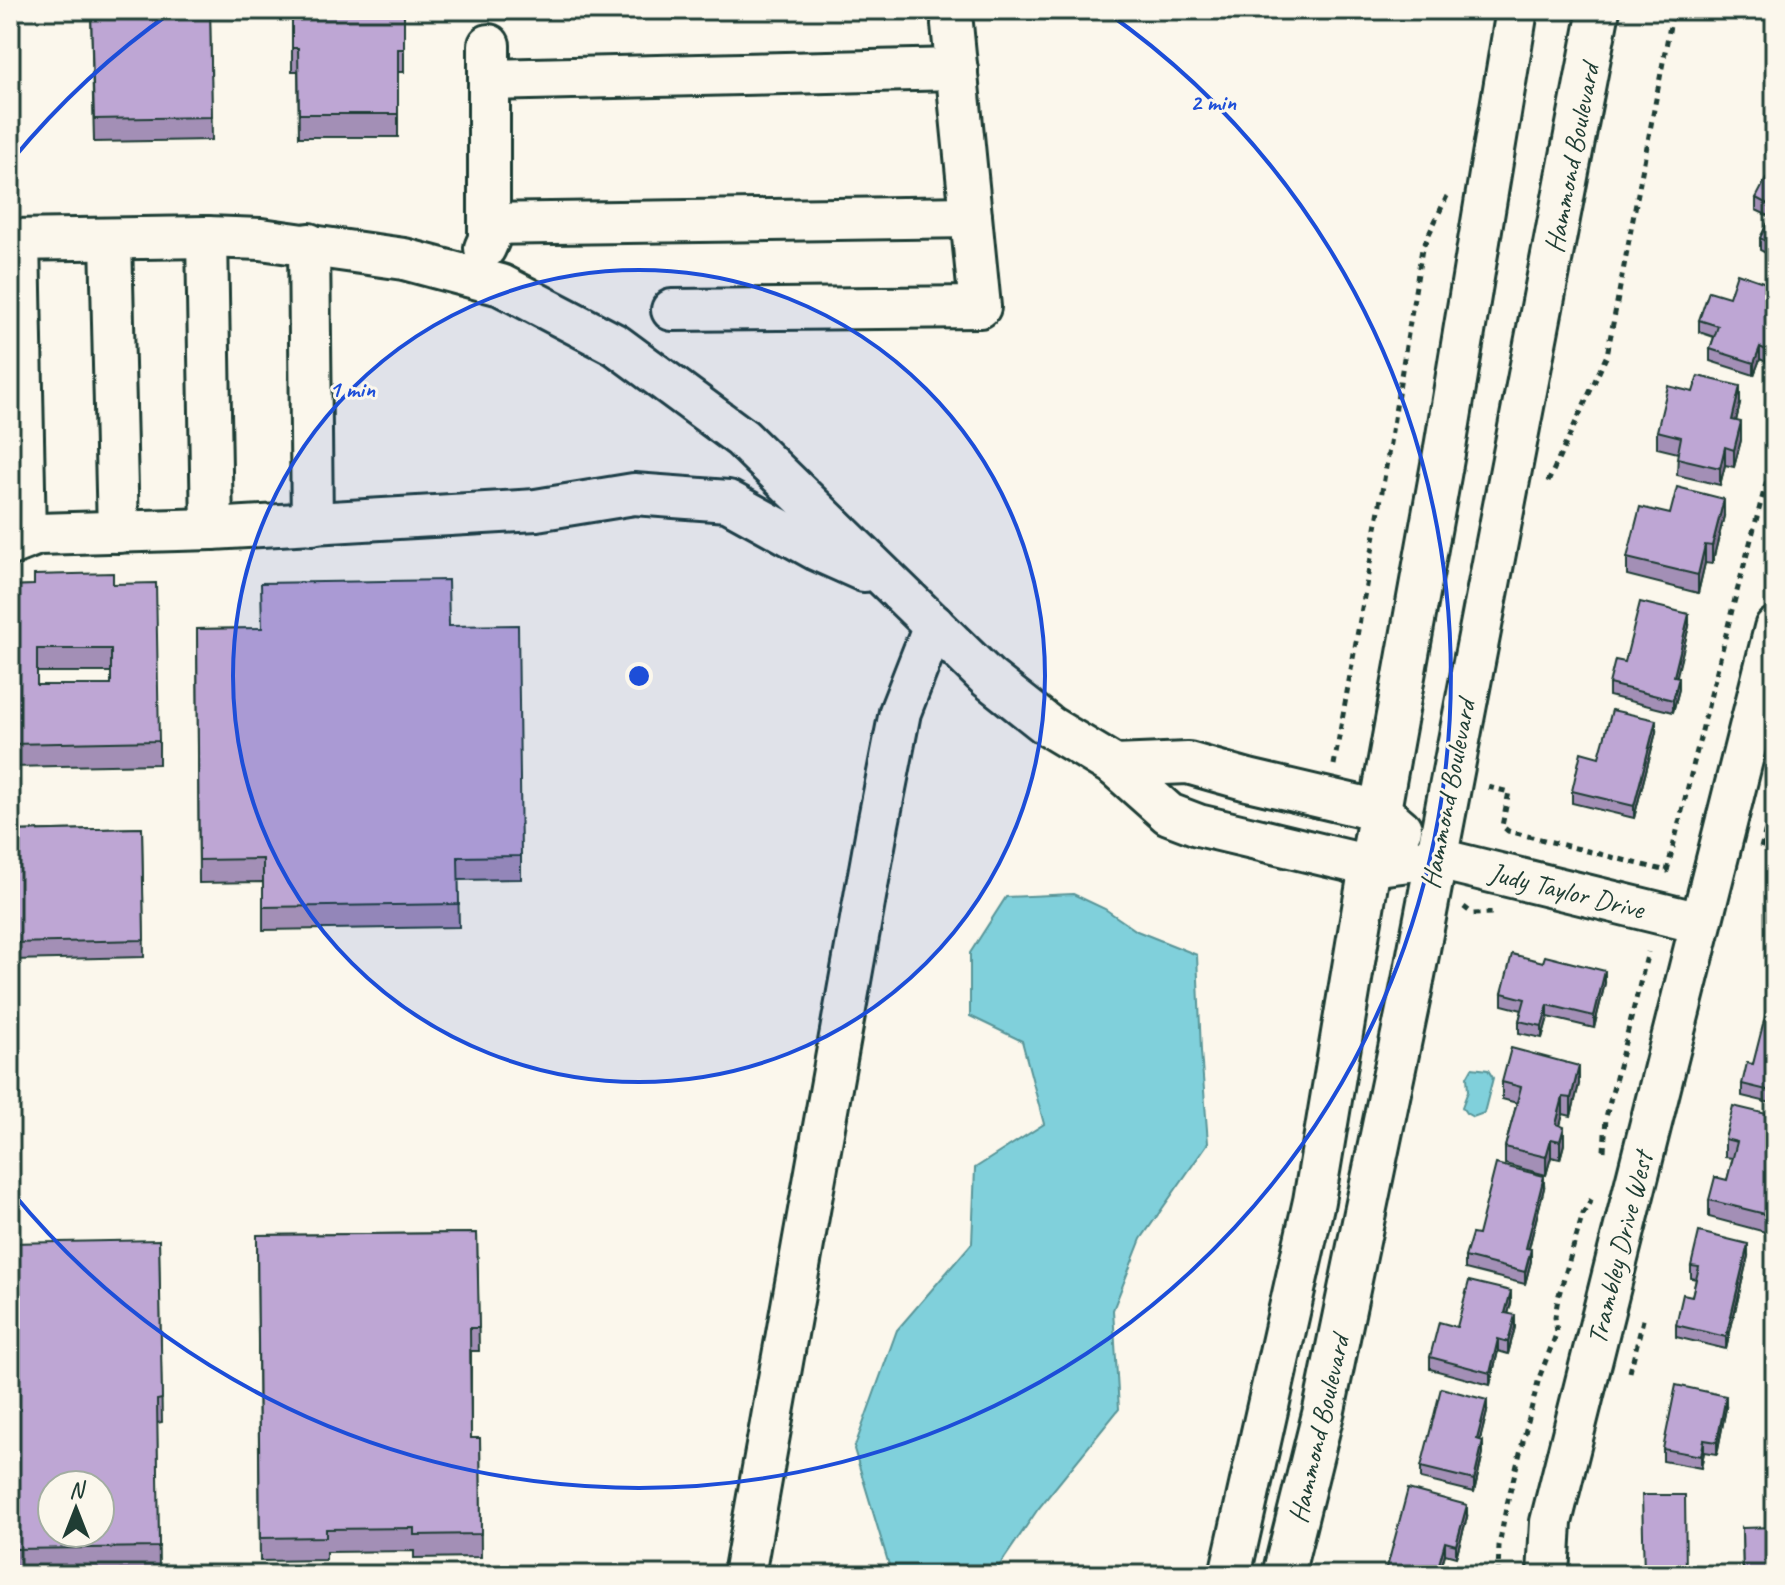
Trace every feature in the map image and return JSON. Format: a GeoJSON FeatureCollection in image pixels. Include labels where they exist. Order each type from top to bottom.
{"type":"FeatureCollection","features":[{"type":"Feature","properties":{"kind":"street","name":"Hammond Boulevard"},"geometry":{"type":"LineString","coordinates":[[1230,1575],[1314,1201],[1517,10]]}},
{"type":"Feature","properties":{"kind":"street","name":"Hammond Boulevard"},"geometry":{"type":"LineString","coordinates":[[1283,1575],[1324,1410],[1411,991],[1452,862],[1599,10]]}},
{"type":"Feature","properties":{"kind":"street"},"geometry":{"type":"LineString","coordinates":[[672,310],[980,307],[952,24]]}},
{"type":"Feature","properties":{"kind":"street"},"geometry":{"type":"LineString","coordinates":[[473,277],[489,239],[489,63],[957,69]]}},
{"type":"Feature","properties":{"kind":"street"},"geometry":{"type":"LineString","coordinates":[[489,224],[971,217]]}},
{"type":"Feature","properties":{"kind":"street"},"geometry":{"type":"LineString","coordinates":[[889,582],[817,550],[728,501],[634,494],[536,510],[212,529],[38,534],[17,541],[14,240],[207,237],[309,244],[404,259],[501,285],[616,345],[742,438],[988,678],[1050,727],[1115,766],[1169,814],[1198,825],[1370,866],[1452,862]]}},
{"type":"Feature","properties":{"kind":"street"},"geometry":{"type":"LineString","coordinates":[[207,237],[212,529]]}},
{"type":"Feature","properties":{"kind":"street"},"geometry":{"type":"LineString","coordinates":[[111,239],[118,532]]}},
{"type":"Feature","properties":{"kind":"street"},"geometry":{"type":"LineString","coordinates":[[309,244],[312,524]]}},
{"type":"Feature","properties":{"kind":"street"},"geometry":{"type":"LineString","coordinates":[[744,1575],[900,712],[934,625]]}},
{"type":"Feature","properties":{"kind":"street","name":"Trambley Drive West"},"geometry":{"type":"LineString","coordinates":[[1548,1575],[1551,1522],[1775,628]]}},
{"type":"Feature","properties":{"kind":"street"},"geometry":{"type":"LineString","coordinates":[[1115,766],[1188,763],[1380,811],[1452,862]]}},
{"type":"Feature","properties":{"kind":"street","name":"Judy Taylor Drive"},"geometry":{"type":"LineString","coordinates":[[1452,862],[1700,923]]}},
{"type":"Feature","properties":{"kind":"street"},"geometry":{"type":"LineString","coordinates":[[767,1447],[768,1575]]}},
{"type":"Feature","properties":{"kind":"path"},"geometry":{"type":"LineString","coordinates":[[1542,494],[1607,355],[1673,10]]}},
{"type":"Feature","properties":{"kind":"path"},"geometry":{"type":"LineString","coordinates":[[1603,1159],[1606,1117],[1775,450]]}},
{"type":"Feature","properties":{"kind":"path"},"geometry":{"type":"LineString","coordinates":[[1484,786],[1509,792],[1502,826],[1508,831],[1667,871]]}},
{"type":"Feature","properties":{"kind":"path"},"geometry":{"type":"LineString","coordinates":[[1452,862],[1464,907],[1473,914],[1486,912],[1501,915]]}},
{"type":"Feature","properties":{"kind":"path"},"geometry":{"type":"LineString","coordinates":[[1633,948],[1648,952]]}},
{"type":"Feature","properties":{"kind":"path"},"geometry":{"type":"LineString","coordinates":[[1498,1575],[1499,1546],[1506,1508],[1539,1378],[1557,1332],[1555,1317],[1558,1298],[1583,1214],[1597,1189]]}},
{"type":"Feature","properties":{"kind":"water"},"geometry":{"type":"Polygon","coordinates":[[[1073,894],[1105,909],[1137,931],[1197,955],[1208,1143],[1141,1239],[1113,1310],[1119,1409],[1038,1509],[993,1575],[892,1575],[854,1449],[897,1330],[972,1243],[975,1168],[1044,1124],[1022,1041],[970,1016],[970,953],[1006,897],[1073,894]]]}},
{"type":"Feature","properties":{"kind":"water"},"geometry":{"type":"Polygon","coordinates":[[[1472,1068],[1488,1070],[1493,1078],[1484,1113],[1473,1117],[1462,1107],[1468,1091],[1467,1077],[1472,1068]]]}},
{"type":"Feature","properties":{"kind":"building"},"geometry":{"type":"Polygon","coordinates":[[[91,10],[210,10],[212,117],[94,119],[91,10]]]}},
{"type":"Feature","properties":{"kind":"building"},"geometry":{"type":"Polygon","coordinates":[[[292,10],[404,10],[404,49],[398,49],[398,114],[299,114],[298,48],[292,48],[292,10]]]}},
{"type":"Feature","properties":{"kind":"building"},"geometry":{"type":"Polygon","coordinates":[[[1767,177],[1775,181],[1775,208],[1756,198],[1767,177]]]}},
{"type":"Feature","properties":{"kind":"building"},"geometry":{"type":"Polygon","coordinates":[[[1775,209],[1775,246],[1760,238],[1775,209]]]}},
{"type":"Feature","properties":{"kind":"building"},"geometry":{"type":"Polygon","coordinates":[[[1737,273],[1775,286],[1775,307],[1770,323],[1775,325],[1766,350],[1760,347],[1754,363],[1710,349],[1718,326],[1699,320],[1709,291],[1729,297],[1737,273]]]}},
{"type":"Feature","properties":{"kind":"building"},"geometry":{"type":"Polygon","coordinates":[[[1698,376],[1740,386],[1732,420],[1741,422],[1734,450],[1725,447],[1720,468],[1677,458],[1681,437],[1657,431],[1668,386],[1693,392],[1698,376]]]}},
{"type":"Feature","properties":{"kind":"building"},"geometry":{"type":"Polygon","coordinates":[[[1677,487],[1724,499],[1712,546],[1705,545],[1698,575],[1627,558],[1640,507],[1670,514],[1677,487]]]}},
{"type":"Feature","properties":{"kind":"building"},"geometry":{"type":"Polygon","coordinates":[[[113,573],[113,584],[156,583],[159,741],[10,744],[10,586],[34,585],[34,575],[113,573]],[[37,649],[37,685],[111,685],[111,649],[37,649]]]}},
{"type":"Feature","properties":{"kind":"building"},"geometry":{"type":"Polygon","coordinates":[[[448,580],[449,626],[518,625],[521,856],[458,857],[459,904],[263,907],[263,859],[199,860],[197,629],[262,628],[261,583],[448,580]]]}},
{"type":"Feature","properties":{"kind":"building"},"geometry":{"type":"Polygon","coordinates":[[[1640,602],[1689,614],[1674,676],[1679,677],[1673,700],[1609,684],[1615,660],[1625,662],[1640,602]]]}},
{"type":"Feature","properties":{"kind":"building"},"geometry":{"type":"Polygon","coordinates":[[[1612,710],[1656,720],[1634,806],[1572,791],[1581,752],[1599,757],[1612,710]]]}},
{"type":"Feature","properties":{"kind":"building"},"geometry":{"type":"Polygon","coordinates":[[[142,828],[144,940],[13,943],[11,831],[142,828]]]}},
{"type":"Feature","properties":{"kind":"building"},"geometry":{"type":"Polygon","coordinates":[[[1775,951],[1775,974],[1769,973],[1775,951]]]}},
{"type":"Feature","properties":{"kind":"building"},"geometry":{"type":"Polygon","coordinates":[[[1512,954],[1543,962],[1545,956],[1605,971],[1594,1016],[1548,1005],[1542,1026],[1519,1021],[1525,999],[1502,993],[1512,954]]]}},
{"type":"Feature","properties":{"kind":"building"},"geometry":{"type":"Polygon","coordinates":[[[1769,1001],[1775,1003],[1775,1092],[1742,1084],[1747,1063],[1753,1064],[1769,1001]]]}},
{"type":"Feature","properties":{"kind":"building"},"geometry":{"type":"Polygon","coordinates":[[[1511,1048],[1579,1066],[1571,1098],[1563,1097],[1556,1124],[1564,1127],[1560,1141],[1551,1139],[1546,1157],[1505,1147],[1521,1087],[1502,1082],[1511,1048]]]}},
{"type":"Feature","properties":{"kind":"building"},"geometry":{"type":"Polygon","coordinates":[[[1733,1106],[1775,1116],[1775,1190],[1769,1215],[1709,1200],[1715,1177],[1727,1180],[1737,1142],[1725,1139],[1733,1106]]]}},
{"type":"Feature","properties":{"kind":"building"},"geometry":{"type":"Polygon","coordinates":[[[1496,1164],[1544,1176],[1526,1248],[1531,1249],[1525,1272],[1465,1257],[1472,1234],[1478,1235],[1496,1164]]]}},
{"type":"Feature","properties":{"kind":"building"},"geometry":{"type":"Polygon","coordinates":[[[1699,1232],[1748,1244],[1726,1337],[1676,1325],[1683,1294],[1692,1296],[1699,1267],[1691,1266],[1699,1232]]]}},
{"type":"Feature","properties":{"kind":"building"},"geometry":{"type":"Polygon","coordinates":[[[477,1233],[479,1328],[470,1328],[471,1438],[480,1438],[481,1534],[414,1535],[414,1528],[326,1529],[326,1537],[260,1538],[257,1235],[477,1233]]]}},
{"type":"Feature","properties":{"kind":"building"},"geometry":{"type":"Polygon","coordinates":[[[159,1240],[162,1399],[157,1400],[159,1547],[116,1548],[116,1469],[36,1469],[36,1549],[14,1549],[10,1243],[159,1240]]]}},
{"type":"Feature","properties":{"kind":"building"},"geometry":{"type":"Polygon","coordinates":[[[1469,1281],[1511,1291],[1505,1313],[1515,1315],[1508,1342],[1498,1339],[1490,1373],[1430,1357],[1439,1322],[1457,1327],[1469,1281]]]}},
{"type":"Feature","properties":{"kind":"building"},"geometry":{"type":"Polygon","coordinates":[[[1676,1385],[1726,1396],[1717,1442],[1704,1440],[1701,1456],[1663,1449],[1676,1385]]]}},
{"type":"Feature","properties":{"kind":"building"},"geometry":{"type":"Polygon","coordinates":[[[1441,1388],[1487,1400],[1477,1439],[1483,1441],[1474,1480],[1421,1467],[1441,1388]]]}},
{"type":"Feature","properties":{"kind":"building"},"geometry":{"type":"Polygon","coordinates":[[[1408,1489],[1467,1505],[1456,1545],[1445,1542],[1436,1575],[1385,1575],[1408,1489]]]}},
{"type":"Feature","properties":{"kind":"building"},"geometry":{"type":"Polygon","coordinates":[[[1642,1495],[1685,1495],[1686,1575],[1644,1575],[1642,1495]]]}},
{"type":"Feature","properties":{"kind":"building"},"geometry":{"type":"Polygon","coordinates":[[[1775,1527],[1775,1575],[1769,1575],[1768,1570],[1743,1570],[1742,1528],[1775,1527]]]}}]}
